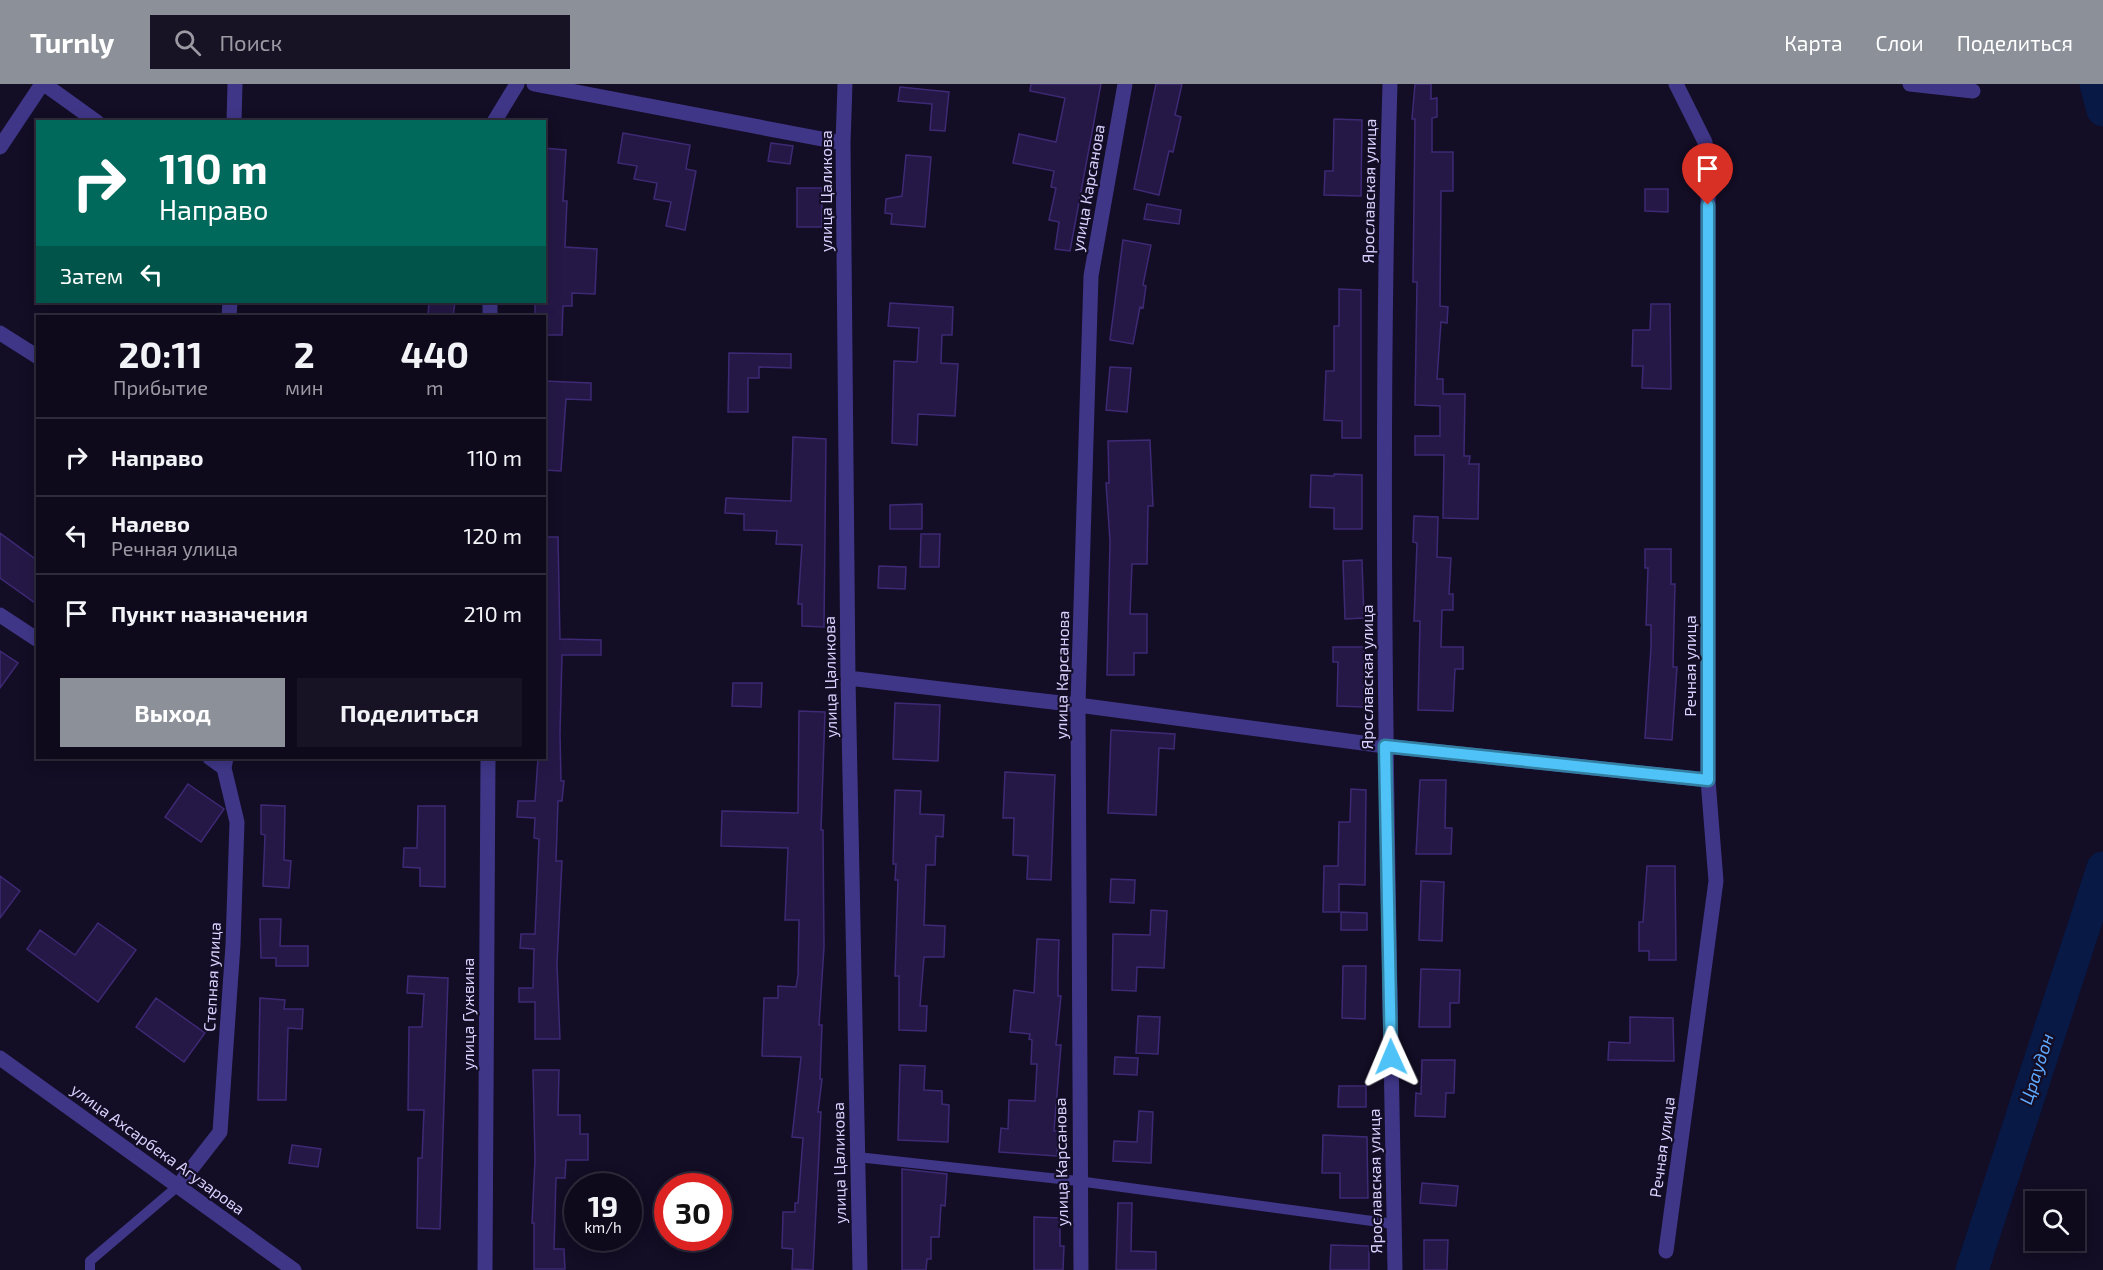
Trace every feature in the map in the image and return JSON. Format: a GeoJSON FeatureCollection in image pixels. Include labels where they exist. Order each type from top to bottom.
{"type":"FeatureCollection","features":[{"type":"Feature","properties":{"kind":"street"},"geometry":{"type":"LineString","coordinates":[[0,147],[43,84],[94,120]]}},
{"type":"Feature","properties":{"kind":"street"},"geometry":{"type":"LineString","coordinates":[[234,120],[235,84]]}},
{"type":"Feature","properties":{"kind":"street"},"geometry":{"type":"LineString","coordinates":[[495,120],[517,84]]}},
{"type":"Feature","properties":{"kind":"street"},"geometry":{"type":"LineString","coordinates":[[534,84],[843,143]]}},
{"type":"Feature","properties":{"kind":"street","name":"улица Цаликова"},"geometry":{"type":"LineString","coordinates":[[845,84],[843,143],[848,678],[860,1270]]}},
{"type":"Feature","properties":{"kind":"street","name":"улица Карсанова"},"geometry":{"type":"LineString","coordinates":[[1081,1270],[1078,1181],[1078,705],[1091,276],[1125,84]]}},
{"type":"Feature","properties":{"kind":"street","name":"Ярославская улица"},"geometry":{"type":"LineString","coordinates":[[1390,84],[1385,230],[1385,746],[1395,1270]]}},
{"type":"Feature","properties":{"kind":"street","name":"Речная улица"},"geometry":{"type":"LineString","coordinates":[[1666,1251],[1716,881],[1708,780],[1708,181],[1705,142],[1676,84]]}},
{"type":"Feature","properties":{"kind":"street"},"geometry":{"type":"LineString","coordinates":[[1910,84],[1973,91]]}},
{"type":"Feature","properties":{"kind":"street"},"geometry":{"type":"LineString","coordinates":[[0,333],[36,356]]}},
{"type":"Feature","properties":{"kind":"street"},"geometry":{"type":"LineString","coordinates":[[0,615],[36,639]]}},
{"type":"Feature","properties":{"kind":"street"},"geometry":{"type":"LineString","coordinates":[[848,678],[1078,705],[1385,746],[1708,780]]}},
{"type":"Feature","properties":{"kind":"street","name":"улица Гужвина"},"geometry":{"type":"LineString","coordinates":[[485,1270],[488,759]]}},
{"type":"Feature","properties":{"kind":"street","name":"Степная улица"},"geometry":{"type":"LineString","coordinates":[[178,1186],[220,1132],[233,945],[237,822],[225,763]]}},
{"type":"Feature","properties":{"kind":"street","name":"улица Ахсарбека Агузарова"},"geometry":{"type":"LineString","coordinates":[[0,1058],[294,1270]]}},
{"type":"Feature","properties":{"kind":"lane"},"geometry":{"type":"LineString","coordinates":[[857,1157],[1078,1181],[1394,1224]]}},
{"type":"Feature","properties":{"kind":"lane"},"geometry":{"type":"LineString","coordinates":[[90,1270],[90,1261],[178,1186]]}},
{"type":"Feature","properties":{"kind":"building"},"geometry":{"type":"Polygon","coordinates":[[[1031,84],[1101,84],[1070,251],[1055,249],[1059,222],[1049,220],[1056,188],[1051,187],[1054,171],[1013,163],[1019,134],[1056,142],[1065,98],[1030,91],[1031,84]]]}},
{"type":"Feature","properties":{"kind":"building"},"geometry":{"type":"Polygon","coordinates":[[[1156,84],[1182,84],[1175,115],[1181,117],[1173,152],[1169,151],[1159,195],[1134,189],[1156,84]]]}},
{"type":"Feature","properties":{"kind":"building"},"geometry":{"type":"Polygon","coordinates":[[[1415,84],[1431,84],[1431,99],[1437,98],[1437,117],[1432,118],[1432,152],[1453,152],[1453,191],[1441,191],[1440,306],[1448,307],[1447,323],[1441,322],[1437,379],[1443,379],[1443,394],[1465,394],[1464,456],[1470,456],[1469,464],[1479,464],[1478,519],[1443,518],[1444,455],[1415,455],[1415,436],[1440,436],[1440,406],[1415,405],[1417,282],[1413,282],[1415,119],[1412,119],[1415,84]]]}},
{"type":"Feature","properties":{"kind":"building"},"geometry":{"type":"Polygon","coordinates":[[[900,87],[949,92],[945,131],[930,130],[932,104],[898,101],[900,87]]]}},
{"type":"Feature","properties":{"kind":"building"},"geometry":{"type":"Polygon","coordinates":[[[1334,119],[1362,120],[1361,196],[1324,195],[1325,171],[1333,171],[1334,119]]]}},
{"type":"Feature","properties":{"kind":"building"},"geometry":{"type":"Polygon","coordinates":[[[623,133],[690,145],[686,169],[696,171],[685,230],[666,226],[671,202],[654,199],[657,183],[634,179],[637,166],[618,163],[623,133]]]}},
{"type":"Feature","properties":{"kind":"building"},"geometry":{"type":"Polygon","coordinates":[[[771,143],[793,146],[790,164],[768,161],[771,143]]]}},
{"type":"Feature","properties":{"kind":"building"},"geometry":{"type":"Polygon","coordinates":[[[546,148],[566,150],[563,201],[567,201],[565,247],[597,249],[595,294],[572,293],[572,306],[563,306],[562,335],[546,335],[546,315],[535,315],[535,303],[546,303],[546,148]]]}},
{"type":"Feature","properties":{"kind":"building"},"geometry":{"type":"Polygon","coordinates":[[[906,155],[931,157],[925,227],[891,224],[892,214],[885,213],[886,199],[902,196],[906,155]]]}},
{"type":"Feature","properties":{"kind":"building"},"geometry":{"type":"Polygon","coordinates":[[[797,188],[822,188],[822,227],[797,227],[797,188]]]}},
{"type":"Feature","properties":{"kind":"building"},"geometry":{"type":"Polygon","coordinates":[[[1645,189],[1668,189],[1668,212],[1645,211],[1645,189]]]}},
{"type":"Feature","properties":{"kind":"building"},"geometry":{"type":"Polygon","coordinates":[[[1147,204],[1181,210],[1179,224],[1144,219],[1147,204]]]}},
{"type":"Feature","properties":{"kind":"building"},"geometry":{"type":"Polygon","coordinates":[[[1123,240],[1151,245],[1143,285],[1146,286],[1143,308],[1140,307],[1133,344],[1110,340],[1123,240]]]}},
{"type":"Feature","properties":{"kind":"building"},"geometry":{"type":"Polygon","coordinates":[[[1339,289],[1361,290],[1361,438],[1342,438],[1342,421],[1324,420],[1326,371],[1334,371],[1334,326],[1339,326],[1339,289]]]}},
{"type":"Feature","properties":{"kind":"building"},"geometry":{"type":"Polygon","coordinates":[[[429,303],[455,303],[453,315],[428,315],[429,303]]]}},
{"type":"Feature","properties":{"kind":"building"},"geometry":{"type":"Polygon","coordinates":[[[890,303],[953,307],[952,335],[942,335],[941,363],[958,364],[955,416],[918,414],[917,445],[892,443],[894,361],[917,362],[919,328],[888,326],[890,303]]]}},
{"type":"Feature","properties":{"kind":"building"},"geometry":{"type":"Polygon","coordinates":[[[1651,304],[1670,304],[1671,389],[1642,388],[1643,366],[1632,366],[1633,330],[1650,330],[1651,304]]]}},
{"type":"Feature","properties":{"kind":"building"},"geometry":{"type":"Polygon","coordinates":[[[729,353],[791,354],[791,368],[759,367],[759,378],[748,378],[748,412],[728,412],[729,353]]]}},
{"type":"Feature","properties":{"kind":"building"},"geometry":{"type":"Polygon","coordinates":[[[1110,367],[1131,368],[1127,412],[1106,410],[1110,367]]]}},
{"type":"Feature","properties":{"kind":"building"},"geometry":{"type":"Polygon","coordinates":[[[546,381],[591,383],[591,400],[566,399],[561,471],[546,470],[546,381]]]}},
{"type":"Feature","properties":{"kind":"building"},"geometry":{"type":"Polygon","coordinates":[[[793,437],[826,439],[824,627],[802,626],[802,604],[798,604],[802,545],[776,544],[777,531],[744,530],[744,514],[725,513],[726,498],[791,501],[793,437]]]}},
{"type":"Feature","properties":{"kind":"building"},"geometry":{"type":"Polygon","coordinates":[[[1150,440],[1153,506],[1148,506],[1147,564],[1132,564],[1130,614],[1147,614],[1147,653],[1134,653],[1134,675],[1107,675],[1110,541],[1106,483],[1109,483],[1108,441],[1150,440]]]}},
{"type":"Feature","properties":{"kind":"building"},"geometry":{"type":"Polygon","coordinates":[[[1334,474],[1362,475],[1362,529],[1334,529],[1334,508],[1310,507],[1311,475],[1334,476],[1334,474]]]}},
{"type":"Feature","properties":{"kind":"building"},"geometry":{"type":"Polygon","coordinates":[[[922,504],[922,529],[890,529],[890,505],[922,504]]]}},
{"type":"Feature","properties":{"kind":"building"},"geometry":{"type":"Polygon","coordinates":[[[1414,516],[1438,517],[1437,557],[1451,558],[1449,594],[1453,594],[1453,610],[1442,610],[1441,647],[1463,647],[1463,669],[1455,669],[1453,711],[1418,710],[1420,621],[1414,621],[1417,543],[1413,542],[1414,516]]]}},
{"type":"Feature","properties":{"kind":"building"},"geometry":{"type":"Polygon","coordinates":[[[0,533],[36,560],[36,604],[0,578],[0,533]]]}},
{"type":"Feature","properties":{"kind":"building"},"geometry":{"type":"Polygon","coordinates":[[[921,534],[940,534],[939,567],[920,567],[921,534]]]}},
{"type":"Feature","properties":{"kind":"building"},"geometry":{"type":"Polygon","coordinates":[[[546,537],[558,537],[560,639],[601,640],[601,655],[562,655],[560,734],[561,781],[564,781],[562,801],[558,801],[556,861],[562,861],[557,964],[560,1039],[535,1039],[535,1002],[519,1002],[519,988],[533,988],[534,949],[520,948],[521,934],[535,934],[539,839],[534,838],[535,818],[517,817],[518,801],[535,801],[538,759],[546,759],[546,537]]]}},
{"type":"Feature","properties":{"kind":"building"},"geometry":{"type":"Polygon","coordinates":[[[1645,549],[1671,549],[1671,584],[1675,584],[1673,667],[1677,667],[1672,740],[1645,738],[1651,625],[1646,625],[1648,568],[1645,568],[1645,549]]]}},
{"type":"Feature","properties":{"kind":"building"},"geometry":{"type":"Polygon","coordinates":[[[1362,560],[1364,618],[1345,619],[1343,561],[1362,560]]]}},
{"type":"Feature","properties":{"kind":"building"},"geometry":{"type":"Polygon","coordinates":[[[879,566],[906,567],[905,589],[878,588],[879,566]]]}},
{"type":"Feature","properties":{"kind":"building"},"geometry":{"type":"Polygon","coordinates":[[[1333,647],[1364,647],[1364,707],[1337,706],[1338,662],[1333,662],[1333,647]]]}},
{"type":"Feature","properties":{"kind":"building"},"geometry":{"type":"Polygon","coordinates":[[[0,651],[18,663],[0,688],[0,651]]]}},
{"type":"Feature","properties":{"kind":"building"},"geometry":{"type":"Polygon","coordinates":[[[733,683],[762,683],[761,707],[732,706],[733,683]]]}},
{"type":"Feature","properties":{"kind":"building"},"geometry":{"type":"Polygon","coordinates":[[[895,703],[940,705],[938,761],[893,759],[895,703]]]}},
{"type":"Feature","properties":{"kind":"building"},"geometry":{"type":"Polygon","coordinates":[[[799,711],[825,712],[821,830],[823,830],[824,947],[819,1025],[822,1025],[820,1079],[822,1079],[818,1112],[821,1112],[813,1270],[792,1269],[793,1249],[782,1248],[783,1212],[795,1212],[795,1203],[798,1203],[803,1138],[792,1137],[801,1057],[762,1056],[764,998],[778,998],[778,986],[796,987],[798,975],[799,920],[785,920],[788,848],[721,846],[722,811],[798,813],[799,711]]]}},
{"type":"Feature","properties":{"kind":"building"},"geometry":{"type":"Polygon","coordinates":[[[1111,730],[1175,734],[1174,749],[1159,748],[1156,815],[1108,813],[1111,730]]]}},
{"type":"Feature","properties":{"kind":"building"},"geometry":{"type":"Polygon","coordinates":[[[1005,772],[1055,775],[1051,880],[1027,879],[1028,856],[1013,855],[1014,818],[1003,818],[1005,772]]]}},
{"type":"Feature","properties":{"kind":"building"},"geometry":{"type":"Polygon","coordinates":[[[1420,780],[1446,780],[1445,828],[1452,828],[1451,854],[1416,854],[1420,780]]]}},
{"type":"Feature","properties":{"kind":"building"},"geometry":{"type":"Polygon","coordinates":[[[188,784],[224,809],[201,842],[165,817],[188,784]]]}},
{"type":"Feature","properties":{"kind":"building"},"geometry":{"type":"Polygon","coordinates":[[[1351,789],[1366,790],[1365,885],[1339,884],[1339,912],[1323,912],[1324,866],[1338,866],[1339,822],[1350,822],[1351,789]]]}},
{"type":"Feature","properties":{"kind":"building"},"geometry":{"type":"Polygon","coordinates":[[[895,790],[921,791],[920,814],[944,815],[943,837],[936,836],[935,865],[926,865],[924,925],[945,926],[944,957],[924,957],[920,1006],[927,1006],[926,1031],[899,1030],[899,976],[895,976],[898,880],[895,880],[896,864],[893,864],[895,790]]]}},
{"type":"Feature","properties":{"kind":"building"},"geometry":{"type":"Polygon","coordinates":[[[261,805],[285,806],[284,860],[291,861],[289,888],[263,886],[265,835],[261,834],[261,805]]]}},
{"type":"Feature","properties":{"kind":"building"},"geometry":{"type":"Polygon","coordinates":[[[418,806],[445,806],[445,887],[420,886],[420,868],[403,867],[404,848],[417,848],[418,806]]]}},
{"type":"Feature","properties":{"kind":"building"},"geometry":{"type":"Polygon","coordinates":[[[1647,866],[1675,866],[1676,960],[1649,960],[1649,951],[1639,951],[1639,922],[1643,922],[1647,866]]]}},
{"type":"Feature","properties":{"kind":"building"},"geometry":{"type":"Polygon","coordinates":[[[0,876],[20,891],[0,918],[0,876]]]}},
{"type":"Feature","properties":{"kind":"building"},"geometry":{"type":"Polygon","coordinates":[[[1111,879],[1135,880],[1134,903],[1110,902],[1111,879]]]}},
{"type":"Feature","properties":{"kind":"building"},"geometry":{"type":"Polygon","coordinates":[[[1421,881],[1444,882],[1442,941],[1419,940],[1421,881]]]}},
{"type":"Feature","properties":{"kind":"building"},"geometry":{"type":"Polygon","coordinates":[[[1151,910],[1167,911],[1164,968],[1137,967],[1136,991],[1112,990],[1113,934],[1150,935],[1151,910]]]}},
{"type":"Feature","properties":{"kind":"building"},"geometry":{"type":"Polygon","coordinates":[[[1341,912],[1367,913],[1367,930],[1341,930],[1341,912]]]}},
{"type":"Feature","properties":{"kind":"building"},"geometry":{"type":"Polygon","coordinates":[[[260,919],[281,919],[280,946],[308,946],[308,966],[276,966],[276,958],[261,958],[260,919]]]}},
{"type":"Feature","properties":{"kind":"building"},"geometry":{"type":"Polygon","coordinates":[[[98,923],[136,950],[98,1002],[27,949],[40,930],[75,955],[98,923]]]}},
{"type":"Feature","properties":{"kind":"building"},"geometry":{"type":"Polygon","coordinates":[[[1037,939],[1059,940],[1058,996],[1061,996],[1056,1045],[1061,1045],[1054,1131],[1058,1131],[1057,1156],[999,1152],[1001,1128],[1008,1129],[1009,1100],[1035,1101],[1037,1064],[1031,1064],[1030,1034],[1010,1032],[1014,990],[1034,993],[1037,939]]]}},
{"type":"Feature","properties":{"kind":"building"},"geometry":{"type":"Polygon","coordinates":[[[1343,966],[1366,966],[1365,1019],[1342,1018],[1343,966]]]}},
{"type":"Feature","properties":{"kind":"building"},"geometry":{"type":"Polygon","coordinates":[[[1421,969],[1460,970],[1459,1003],[1450,1003],[1450,1027],[1419,1027],[1421,969]]]}},
{"type":"Feature","properties":{"kind":"building"},"geometry":{"type":"Polygon","coordinates":[[[408,976],[448,978],[440,1229],[417,1228],[418,1158],[422,1158],[424,1110],[408,1110],[409,1027],[422,1027],[424,994],[407,993],[408,976]]]}},
{"type":"Feature","properties":{"kind":"building"},"geometry":{"type":"Polygon","coordinates":[[[156,998],[205,1033],[184,1062],[136,1027],[156,998]]]}},
{"type":"Feature","properties":{"kind":"building"},"geometry":{"type":"Polygon","coordinates":[[[260,998],[285,1000],[284,1009],[303,1009],[302,1029],[288,1028],[286,1100],[258,1100],[260,998]]]}},
{"type":"Feature","properties":{"kind":"building"},"geometry":{"type":"Polygon","coordinates":[[[1138,1016],[1160,1017],[1158,1054],[1136,1053],[1138,1016]]]}},
{"type":"Feature","properties":{"kind":"building"},"geometry":{"type":"Polygon","coordinates":[[[1630,1017],[1673,1018],[1674,1061],[1608,1060],[1609,1042],[1630,1043],[1630,1017]]]}},
{"type":"Feature","properties":{"kind":"building"},"geometry":{"type":"Polygon","coordinates":[[[1115,1057],[1138,1058],[1137,1075],[1114,1074],[1115,1057]]]}},
{"type":"Feature","properties":{"kind":"building"},"geometry":{"type":"Polygon","coordinates":[[[1422,1060],[1455,1060],[1454,1093],[1446,1093],[1445,1117],[1415,1116],[1416,1093],[1421,1094],[1422,1060]]]}},
{"type":"Feature","properties":{"kind":"building"},"geometry":{"type":"Polygon","coordinates":[[[900,1065],[925,1066],[924,1090],[942,1091],[942,1104],[949,1105],[948,1142],[898,1140],[900,1065]]]}},
{"type":"Feature","properties":{"kind":"building"},"geometry":{"type":"Polygon","coordinates":[[[533,1070],[559,1070],[558,1115],[580,1115],[580,1134],[588,1134],[588,1160],[566,1160],[564,1178],[556,1178],[554,1249],[564,1249],[565,1269],[534,1269],[534,1223],[532,1223],[535,1159],[533,1070]]]}},
{"type":"Feature","properties":{"kind":"building"},"geometry":{"type":"Polygon","coordinates":[[[1339,1086],[1366,1086],[1366,1107],[1338,1107],[1339,1086]]]}},
{"type":"Feature","properties":{"kind":"building"},"geometry":{"type":"Polygon","coordinates":[[[1139,1111],[1153,1112],[1151,1163],[1113,1161],[1114,1141],[1137,1142],[1139,1111]]]}},
{"type":"Feature","properties":{"kind":"building"},"geometry":{"type":"Polygon","coordinates":[[[1323,1135],[1367,1137],[1368,1198],[1340,1198],[1340,1173],[1322,1173],[1323,1135]]]}},
{"type":"Feature","properties":{"kind":"building"},"geometry":{"type":"Polygon","coordinates":[[[292,1145],[321,1149],[318,1167],[289,1163],[292,1145]]]}},
{"type":"Feature","properties":{"kind":"building"},"geometry":{"type":"Polygon","coordinates":[[[902,1169],[947,1174],[945,1206],[941,1205],[939,1237],[931,1237],[931,1259],[927,1259],[926,1270],[902,1270],[902,1169]]]}},
{"type":"Feature","properties":{"kind":"building"},"geometry":{"type":"Polygon","coordinates":[[[1422,1183],[1458,1186],[1456,1206],[1420,1203],[1422,1183]]]}},
{"type":"Feature","properties":{"kind":"building"},"geometry":{"type":"Polygon","coordinates":[[[1118,1203],[1132,1203],[1131,1251],[1156,1252],[1156,1270],[1116,1270],[1118,1203]]]}},
{"type":"Feature","properties":{"kind":"building"},"geometry":{"type":"Polygon","coordinates":[[[1034,1217],[1060,1218],[1060,1246],[1064,1246],[1063,1270],[1034,1270],[1034,1217]]]}},
{"type":"Feature","properties":{"kind":"building"},"geometry":{"type":"Polygon","coordinates":[[[1424,1240],[1448,1240],[1447,1270],[1424,1270],[1424,1240]]]}},
{"type":"Feature","properties":{"kind":"building"},"geometry":{"type":"Polygon","coordinates":[[[1331,1245],[1369,1246],[1369,1270],[1330,1270],[1331,1245]]]}},
{"type":"Feature","properties":{"kind":"waterway","name":"Цраудон"},"geometry":{"type":"LineString","coordinates":[[2096,84],[2103,110]]}},
{"type":"Feature","properties":{"kind":"waterway","name":"Цраудон"},"geometry":{"type":"LineString","coordinates":[[1972,1270],[2103,868]]}},
{"type":"Feature","properties":{"kind":"route"},"geometry":{"type":"LineString","coordinates":[[1391,1057],[1385,746],[1708,780],[1708,205]]}}]}
